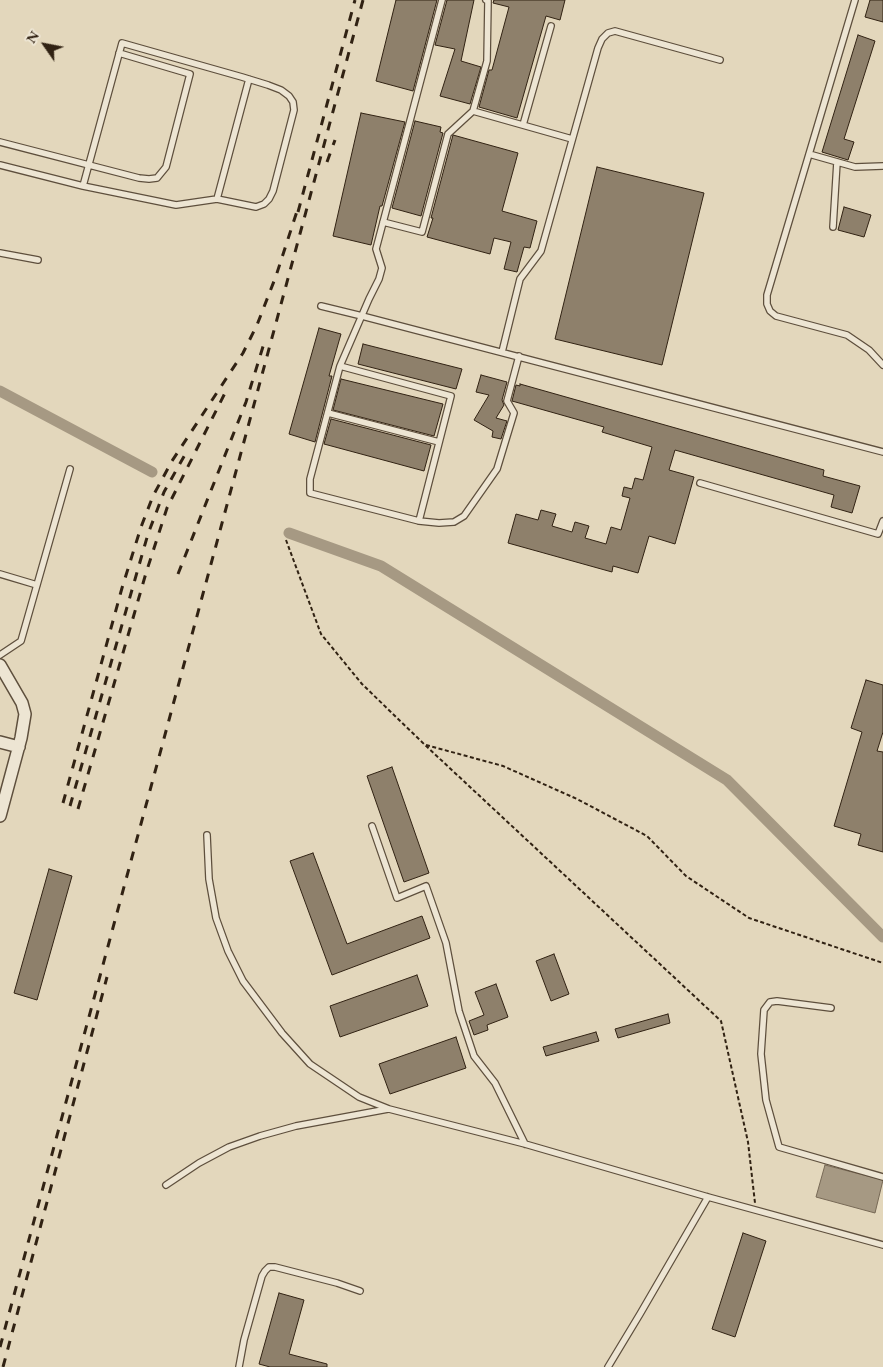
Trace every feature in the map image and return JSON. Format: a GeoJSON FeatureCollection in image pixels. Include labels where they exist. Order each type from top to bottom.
{"type":"FeatureCollection","features":[{"type":"Feature","properties":{"kind":"street"},"geometry":{"type":"LineString","coordinates":[[0,665],[22,703],[25,714],[19,747],[0,816]]}},
{"type":"Feature","properties":{"kind":"street"},"geometry":{"type":"LineString","coordinates":[[0,742],[19,747]]}},
{"type":"Feature","properties":{"kind":"lane"},"geometry":{"type":"LineString","coordinates":[[442,0],[376,249],[382,268],[340,366],[310,479],[310,493],[419,521],[454,522],[464,516],[498,469],[514,413],[507,401],[519,356]]}},
{"type":"Feature","properties":{"kind":"lane"},"geometry":{"type":"LineString","coordinates":[[383,222],[422,232],[448,134],[473,111],[487,61],[488,1],[486,0]]}},
{"type":"Feature","properties":{"kind":"lane"},"geometry":{"type":"LineString","coordinates":[[855,0],[767,295],[767,304],[770,311],[776,316],[847,334],[869,350],[883,365]]}},
{"type":"Feature","properties":{"kind":"lane"},"geometry":{"type":"LineString","coordinates":[[523,125],[551,26]]}},
{"type":"Feature","properties":{"kind":"lane"},"geometry":{"type":"LineString","coordinates":[[502,352],[520,279],[541,250],[602,38],[608,33],[615,31],[720,60]]}},
{"type":"Feature","properties":{"kind":"lane"},"geometry":{"type":"LineString","coordinates":[[0,165],[83,186],[176,205],[217,199],[256,208],[269,199],[276,182],[294,110],[294,102],[280,90],[249,79],[122,43],[83,186]]}},
{"type":"Feature","properties":{"kind":"lane"},"geometry":{"type":"LineString","coordinates":[[0,142],[149,179],[157,178],[166,167],[190,74],[119,53]]}},
{"type":"Feature","properties":{"kind":"lane"},"geometry":{"type":"LineString","coordinates":[[217,199],[249,79]]}},
{"type":"Feature","properties":{"kind":"lane"},"geometry":{"type":"LineString","coordinates":[[473,111],[572,139]]}},
{"type":"Feature","properties":{"kind":"lane"},"geometry":{"type":"LineString","coordinates":[[809,154],[855,167],[883,166]]}},
{"type":"Feature","properties":{"kind":"lane"},"geometry":{"type":"LineString","coordinates":[[833,227],[837,162]]}},
{"type":"Feature","properties":{"kind":"lane"},"geometry":{"type":"LineString","coordinates":[[0,253],[38,260]]}},
{"type":"Feature","properties":{"kind":"lane"},"geometry":{"type":"LineString","coordinates":[[321,306],[883,452]]}},
{"type":"Feature","properties":{"kind":"lane"},"geometry":{"type":"LineString","coordinates":[[340,366],[451,396],[419,521]]}},
{"type":"Feature","properties":{"kind":"lane"},"geometry":{"type":"LineString","coordinates":[[328,413],[439,442]]}},
{"type":"Feature","properties":{"kind":"lane"},"geometry":{"type":"LineString","coordinates":[[0,655],[21,641],[70,469]]}},
{"type":"Feature","properties":{"kind":"lane"},"geometry":{"type":"LineString","coordinates":[[700,483],[878,534],[883,520]]}},
{"type":"Feature","properties":{"kind":"lane"},"geometry":{"type":"LineString","coordinates":[[0,574],[37,585]]}},
{"type":"Feature","properties":{"kind":"lane"},"geometry":{"type":"LineString","coordinates":[[372,826],[398,898],[426,886],[446,943],[459,1011],[474,1056],[495,1083],[525,1144]]}},
{"type":"Feature","properties":{"kind":"lane"},"geometry":{"type":"LineString","coordinates":[[207,834],[209,879],[216,918],[228,951],[243,980],[282,1033],[310,1064],[359,1098],[389,1109],[525,1144],[883,1245]]}},
{"type":"Feature","properties":{"kind":"lane"},"geometry":{"type":"LineString","coordinates":[[831,1008],[777,1001],[770,1002],[764,1010],[761,1054],[766,1100],[779,1147],[883,1177]]}},
{"type":"Feature","properties":{"kind":"lane"},"geometry":{"type":"LineString","coordinates":[[166,1185],[199,1163],[229,1147],[260,1136],[296,1126],[389,1109]]}},
{"type":"Feature","properties":{"kind":"lane"},"geometry":{"type":"LineString","coordinates":[[608,1367],[708,1197]]}},
{"type":"Feature","properties":{"kind":"lane"},"geometry":{"type":"LineString","coordinates":[[240,1367],[244,1340],[262,1276],[269,1267],[337,1283],[360,1291]]}},
{"type":"Feature","properties":{"kind":"path"},"geometry":{"type":"LineString","coordinates":[[286,540],[321,634],[362,684],[721,1020],[748,1142],[756,1210]]}},
{"type":"Feature","properties":{"kind":"path"},"geometry":{"type":"LineString","coordinates":[[425,745],[503,766],[576,799],[647,836],[686,876],[749,918],[883,963]]}},
{"type":"Feature","properties":{"kind":"shaded area"},"geometry":{"type":"Polygon","coordinates":[[[825,1165],[883,1180],[875,1213],[816,1197],[825,1165]]]}},
{"type":"Feature","properties":{"kind":"building"},"geometry":{"type":"Polygon","coordinates":[[[396,0],[437,0],[413,91],[376,81],[396,0]]]}},
{"type":"Feature","properties":{"kind":"building"},"geometry":{"type":"Polygon","coordinates":[[[447,0],[474,0],[461,61],[481,67],[470,104],[440,96],[455,49],[435,45],[447,0]]]}},
{"type":"Feature","properties":{"kind":"building"},"geometry":{"type":"Polygon","coordinates":[[[494,0],[565,0],[560,20],[546,16],[517,118],[479,107],[489,70],[492,70],[509,7],[493,3],[494,0]]]}},
{"type":"Feature","properties":{"kind":"building"},"geometry":{"type":"Polygon","coordinates":[[[870,0],[883,0],[883,22],[865,17],[870,0]]]}},
{"type":"Feature","properties":{"kind":"building"},"geometry":{"type":"Polygon","coordinates":[[[858,35],[875,41],[844,139],[854,142],[848,160],[822,152],[858,35]]]}},
{"type":"Feature","properties":{"kind":"building"},"geometry":{"type":"Polygon","coordinates":[[[361,113],[405,122],[382,206],[380,206],[371,245],[333,236],[361,113]]]}},
{"type":"Feature","properties":{"kind":"building"},"geometry":{"type":"Polygon","coordinates":[[[415,121],[441,127],[440,132],[443,133],[421,216],[392,208],[415,121]]]}},
{"type":"Feature","properties":{"kind":"building"},"geometry":{"type":"Polygon","coordinates":[[[453,135],[518,153],[502,211],[537,221],[530,248],[524,247],[517,272],[504,269],[511,242],[494,238],[490,254],[427,237],[453,135]]]}},
{"type":"Feature","properties":{"kind":"building"},"geometry":{"type":"Polygon","coordinates":[[[597,167],[704,193],[662,365],[555,339],[597,167]]]}},
{"type":"Feature","properties":{"kind":"building"},"geometry":{"type":"Polygon","coordinates":[[[844,207],[871,215],[864,237],[838,230],[844,207]]]}},
{"type":"Feature","properties":{"kind":"building"},"geometry":{"type":"Polygon","coordinates":[[[319,328],[341,334],[329,376],[332,376],[315,442],[289,434],[319,328]]]}},
{"type":"Feature","properties":{"kind":"building"},"geometry":{"type":"Polygon","coordinates":[[[363,344],[462,369],[456,389],[358,364],[363,344]]]}},
{"type":"Feature","properties":{"kind":"building"},"geometry":{"type":"Polygon","coordinates":[[[481,375],[507,382],[502,400],[504,405],[496,418],[507,421],[501,439],[492,437],[493,431],[474,420],[489,395],[476,392],[481,375]]]}},
{"type":"Feature","properties":{"kind":"building"},"geometry":{"type":"Polygon","coordinates":[[[341,379],[443,404],[434,436],[333,410],[341,379]]]}},
{"type":"Feature","properties":{"kind":"building"},"geometry":{"type":"Polygon","coordinates":[[[520,384],[824,470],[823,476],[860,486],[852,513],[831,507],[834,495],[675,450],[669,470],[694,477],[675,544],[649,536],[638,573],[613,566],[612,572],[508,543],[516,514],[538,520],[541,510],[556,514],[552,526],[572,532],[575,522],[589,526],[585,538],[606,544],[611,527],[621,530],[630,498],[622,496],[624,487],[632,489],[635,478],[643,480],[652,447],[602,432],[604,427],[512,401],[516,385],[520,386],[520,384]]]}},
{"type":"Feature","properties":{"kind":"building"},"geometry":{"type":"Polygon","coordinates":[[[331,419],[431,445],[424,471],[324,444],[331,419]]]}},
{"type":"Feature","properties":{"kind":"building"},"geometry":{"type":"Polygon","coordinates":[[[866,680],[883,685],[883,732],[877,751],[883,752],[883,852],[858,845],[861,834],[834,826],[862,732],[851,728],[866,680]]]}},
{"type":"Feature","properties":{"kind":"building"},"geometry":{"type":"Polygon","coordinates":[[[392,767],[429,873],[404,882],[367,776],[392,767]]]}},
{"type":"Feature","properties":{"kind":"building"},"geometry":{"type":"Polygon","coordinates":[[[313,853],[347,944],[422,916],[430,938],[332,975],[290,861],[313,853]]]}},
{"type":"Feature","properties":{"kind":"building"},"geometry":{"type":"Polygon","coordinates":[[[49,869],[72,876],[37,1000],[14,993],[49,869]]]}},
{"type":"Feature","properties":{"kind":"building"},"geometry":{"type":"Polygon","coordinates":[[[554,954],[569,994],[551,1001],[536,961],[554,954]]]}},
{"type":"Feature","properties":{"kind":"building"},"geometry":{"type":"Polygon","coordinates":[[[417,975],[428,1006],[340,1037],[330,1006],[417,975]]]}},
{"type":"Feature","properties":{"kind":"building"},"geometry":{"type":"Polygon","coordinates":[[[496,984],[508,1017],[487,1025],[488,1030],[474,1035],[469,1021],[484,1015],[475,992],[496,984]]]}},
{"type":"Feature","properties":{"kind":"building"},"geometry":{"type":"Polygon","coordinates":[[[668,1014],[670,1023],[618,1038],[615,1029],[668,1014]]]}},
{"type":"Feature","properties":{"kind":"building"},"geometry":{"type":"Polygon","coordinates":[[[596,1032],[599,1041],[546,1056],[543,1047],[596,1032]]]}},
{"type":"Feature","properties":{"kind":"building"},"geometry":{"type":"Polygon","coordinates":[[[456,1037],[466,1068],[390,1094],[379,1064],[456,1037]]]}},
{"type":"Feature","properties":{"kind":"building"},"geometry":{"type":"Polygon","coordinates":[[[743,1233],[766,1241],[735,1337],[712,1329],[743,1233]]]}},
{"type":"Feature","properties":{"kind":"building"},"geometry":{"type":"Polygon","coordinates":[[[279,1293],[304,1300],[289,1354],[327,1364],[327,1367],[270,1367],[259,1364],[279,1293]]]}},
{"type":"Feature","properties":{"kind":"waterway"},"geometry":{"type":"LineString","coordinates":[[0,391],[152,472]]}},
{"type":"Feature","properties":{"kind":"waterway"},"geometry":{"type":"LineString","coordinates":[[289,533],[381,566],[727,780],[883,937]]}},
{"type":"Feature","properties":{"kind":"railway"},"geometry":{"type":"LineString","coordinates":[[298,212],[355,0]]}},
{"type":"Feature","properties":{"kind":"railway"},"geometry":{"type":"LineString","coordinates":[[0,1347],[363,0]]}},
{"type":"Feature","properties":{"kind":"railway"},"geometry":{"type":"LineString","coordinates":[[327,162],[335,140]]}},
{"type":"Feature","properties":{"kind":"railway"},"geometry":{"type":"LineString","coordinates":[[63,803],[122,588],[153,496],[172,461],[243,353],[257,325],[276,276],[299,205]]}},
{"type":"Feature","properties":{"kind":"railway"},"geometry":{"type":"LineString","coordinates":[[178,574],[246,402],[265,340]]}},
{"type":"Feature","properties":{"kind":"railway"},"geometry":{"type":"LineString","coordinates":[[78,809],[146,573],[167,508],[225,393]]}},
{"type":"Feature","properties":{"kind":"railway"},"geometry":{"type":"LineString","coordinates":[[70,806],[148,534],[164,492],[187,451]]}},
{"type":"Feature","properties":{"kind":"railway"},"geometry":{"type":"LineString","coordinates":[[3,1367],[107,977]]}}]}
